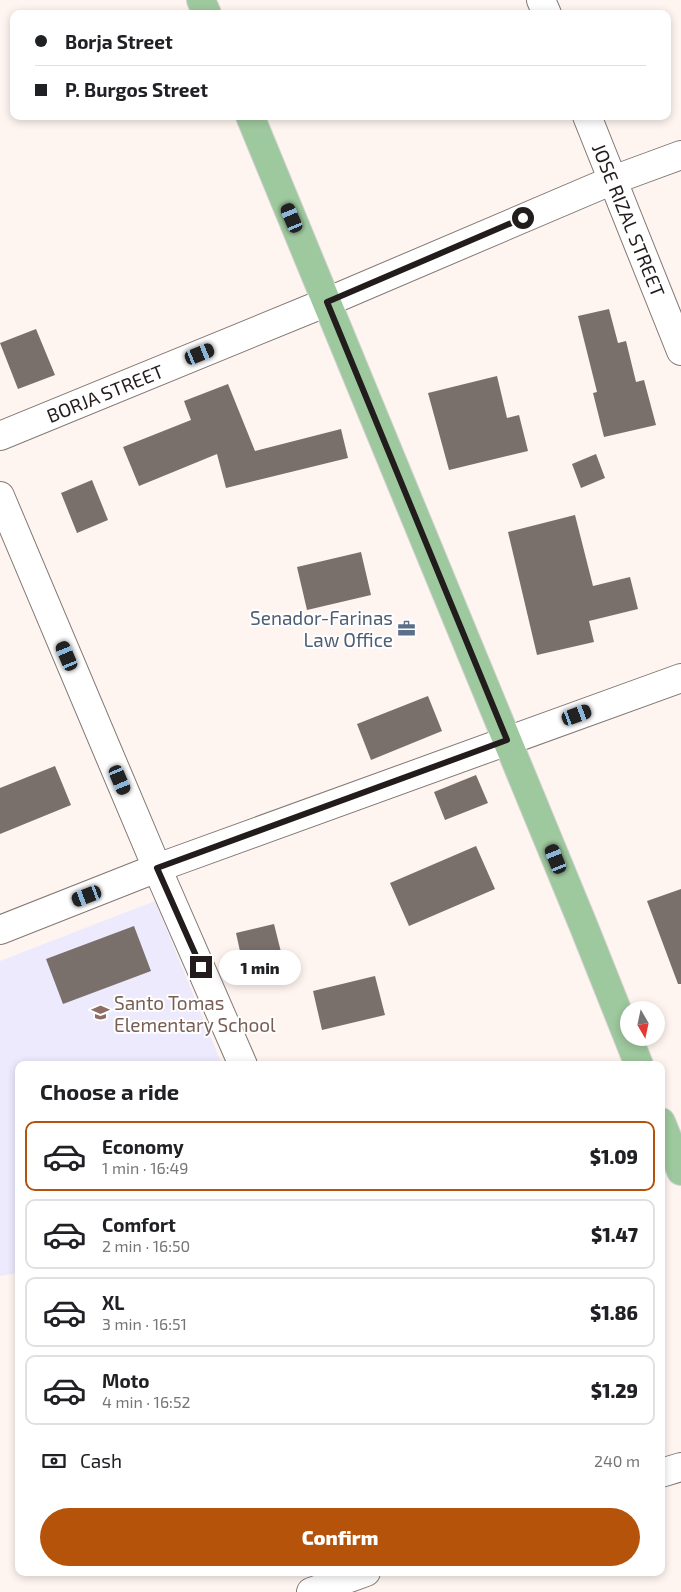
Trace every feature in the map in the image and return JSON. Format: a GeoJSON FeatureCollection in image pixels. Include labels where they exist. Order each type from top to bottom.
{"type":"FeatureCollection","features":[{"type":"Feature","properties":{"kind":"main road"},"geometry":{"type":"LineString","coordinates":[[252,120],[637,1061]]}},
{"type":"Feature","properties":{"kind":"main road"},"geometry":{"type":"LineString","coordinates":[[665,1132],[681,1171]]}},
{"type":"Feature","properties":{"kind":"street","name":"JOSE RIZAL STREET"},"geometry":{"type":"LineString","coordinates":[[590,120],[681,351]]}},
{"type":"Feature","properties":{"kind":"street","name":"BORJA STREET"},"geometry":{"type":"LineString","coordinates":[[0,436],[327,302],[613,180],[681,154]]}},
{"type":"Feature","properties":{"kind":"street"},"geometry":{"type":"LineString","coordinates":[[0,496],[157,868],[241,1061]]}},
{"type":"Feature","properties":{"kind":"street"},"geometry":{"type":"LineString","coordinates":[[0,930],[157,868],[681,678]]}},
{"type":"Feature","properties":{"kind":"street"},"geometry":{"type":"LineString","coordinates":[[665,1473],[681,1467]]}},
{"type":"Feature","properties":{"kind":"street"},"geometry":{"type":"LineString","coordinates":[[311,1592],[355,1576]]}},
{"type":"Feature","properties":{"kind":"shaded area","name":"Santo Tomas Elementary School"},"geometry":{"type":"Polygon","coordinates":[[[155,901],[220,1061],[15,1061],[15,1274],[0,1276],[0,961],[155,901]]]}},
{"type":"Feature","properties":{"kind":"building"},"geometry":{"type":"Polygon","coordinates":[[[609,309],[618,343],[626,341],[636,382],[644,380],[656,425],[604,437],[593,393],[597,392],[578,316],[609,309]]]}},
{"type":"Feature","properties":{"kind":"building"},"geometry":{"type":"Polygon","coordinates":[[[36,329],[55,375],[18,389],[0,343],[36,329]]]}},
{"type":"Feature","properties":{"kind":"building"},"geometry":{"type":"Polygon","coordinates":[[[497,376],[507,418],[519,415],[528,451],[449,470],[428,393],[497,376]]]}},
{"type":"Feature","properties":{"kind":"building"},"geometry":{"type":"Polygon","coordinates":[[[228,384],[255,451],[341,429],[348,458],[226,488],[217,454],[139,486],[123,447],[191,420],[184,401],[228,384]]]}},
{"type":"Feature","properties":{"kind":"building"},"geometry":{"type":"Polygon","coordinates":[[[596,454],[605,478],[581,488],[572,464],[596,454]]]}},
{"type":"Feature","properties":{"kind":"building"},"geometry":{"type":"Polygon","coordinates":[[[92,480],[108,520],[77,533],[61,493],[92,480]]]}},
{"type":"Feature","properties":{"kind":"building"},"geometry":{"type":"Polygon","coordinates":[[[575,515],[593,586],[630,577],[638,609],[589,621],[594,642],[537,655],[508,532],[575,515]]]}},
{"type":"Feature","properties":{"kind":"building"},"geometry":{"type":"Polygon","coordinates":[[[361,552],[371,595],[307,610],[297,567],[361,552]]]}},
{"type":"Feature","properties":{"kind":"building"},"geometry":{"type":"Polygon","coordinates":[[[428,696],[442,731],[371,760],[357,724],[428,696]]]}},
{"type":"Feature","properties":{"kind":"building"},"geometry":{"type":"Polygon","coordinates":[[[55,766],[71,805],[0,834],[0,788],[55,766]]]}},
{"type":"Feature","properties":{"kind":"building"},"geometry":{"type":"Polygon","coordinates":[[[476,775],[488,803],[445,820],[434,792],[476,775]]]}},
{"type":"Feature","properties":{"kind":"building"},"geometry":{"type":"Polygon","coordinates":[[[476,846],[495,889],[409,926],[390,883],[476,846]]]}},
{"type":"Feature","properties":{"kind":"building"},"geometry":{"type":"Polygon","coordinates":[[[681,889],[681,984],[678,984],[647,901],[681,889]]]}},
{"type":"Feature","properties":{"kind":"building"},"geometry":{"type":"Polygon","coordinates":[[[274,924],[284,964],[245,974],[236,933],[274,924]]]}},
{"type":"Feature","properties":{"kind":"building"},"geometry":{"type":"Polygon","coordinates":[[[134,926],[151,971],[63,1004],[46,959],[134,926]]]}},
{"type":"Feature","properties":{"kind":"building"},"geometry":{"type":"Polygon","coordinates":[[[375,976],[385,1015],[322,1030],[313,991],[375,976]]]}},
{"type":"Feature","properties":{"kind":"place","name":"Senador-Farinas Law Office"},"geometry":{"type":"Point","coordinates":[407,628]}},
{"type":"Feature","properties":{"kind":"place","name":"Santo Tomas Elementary School"},"geometry":{"type":"Point","coordinates":[100,1013]}},
{"type":"Feature","properties":{"kind":"route"},"geometry":{"type":"LineString","coordinates":[[201,967],[157,868],[507,740],[327,302],[523,218]]}}]}
